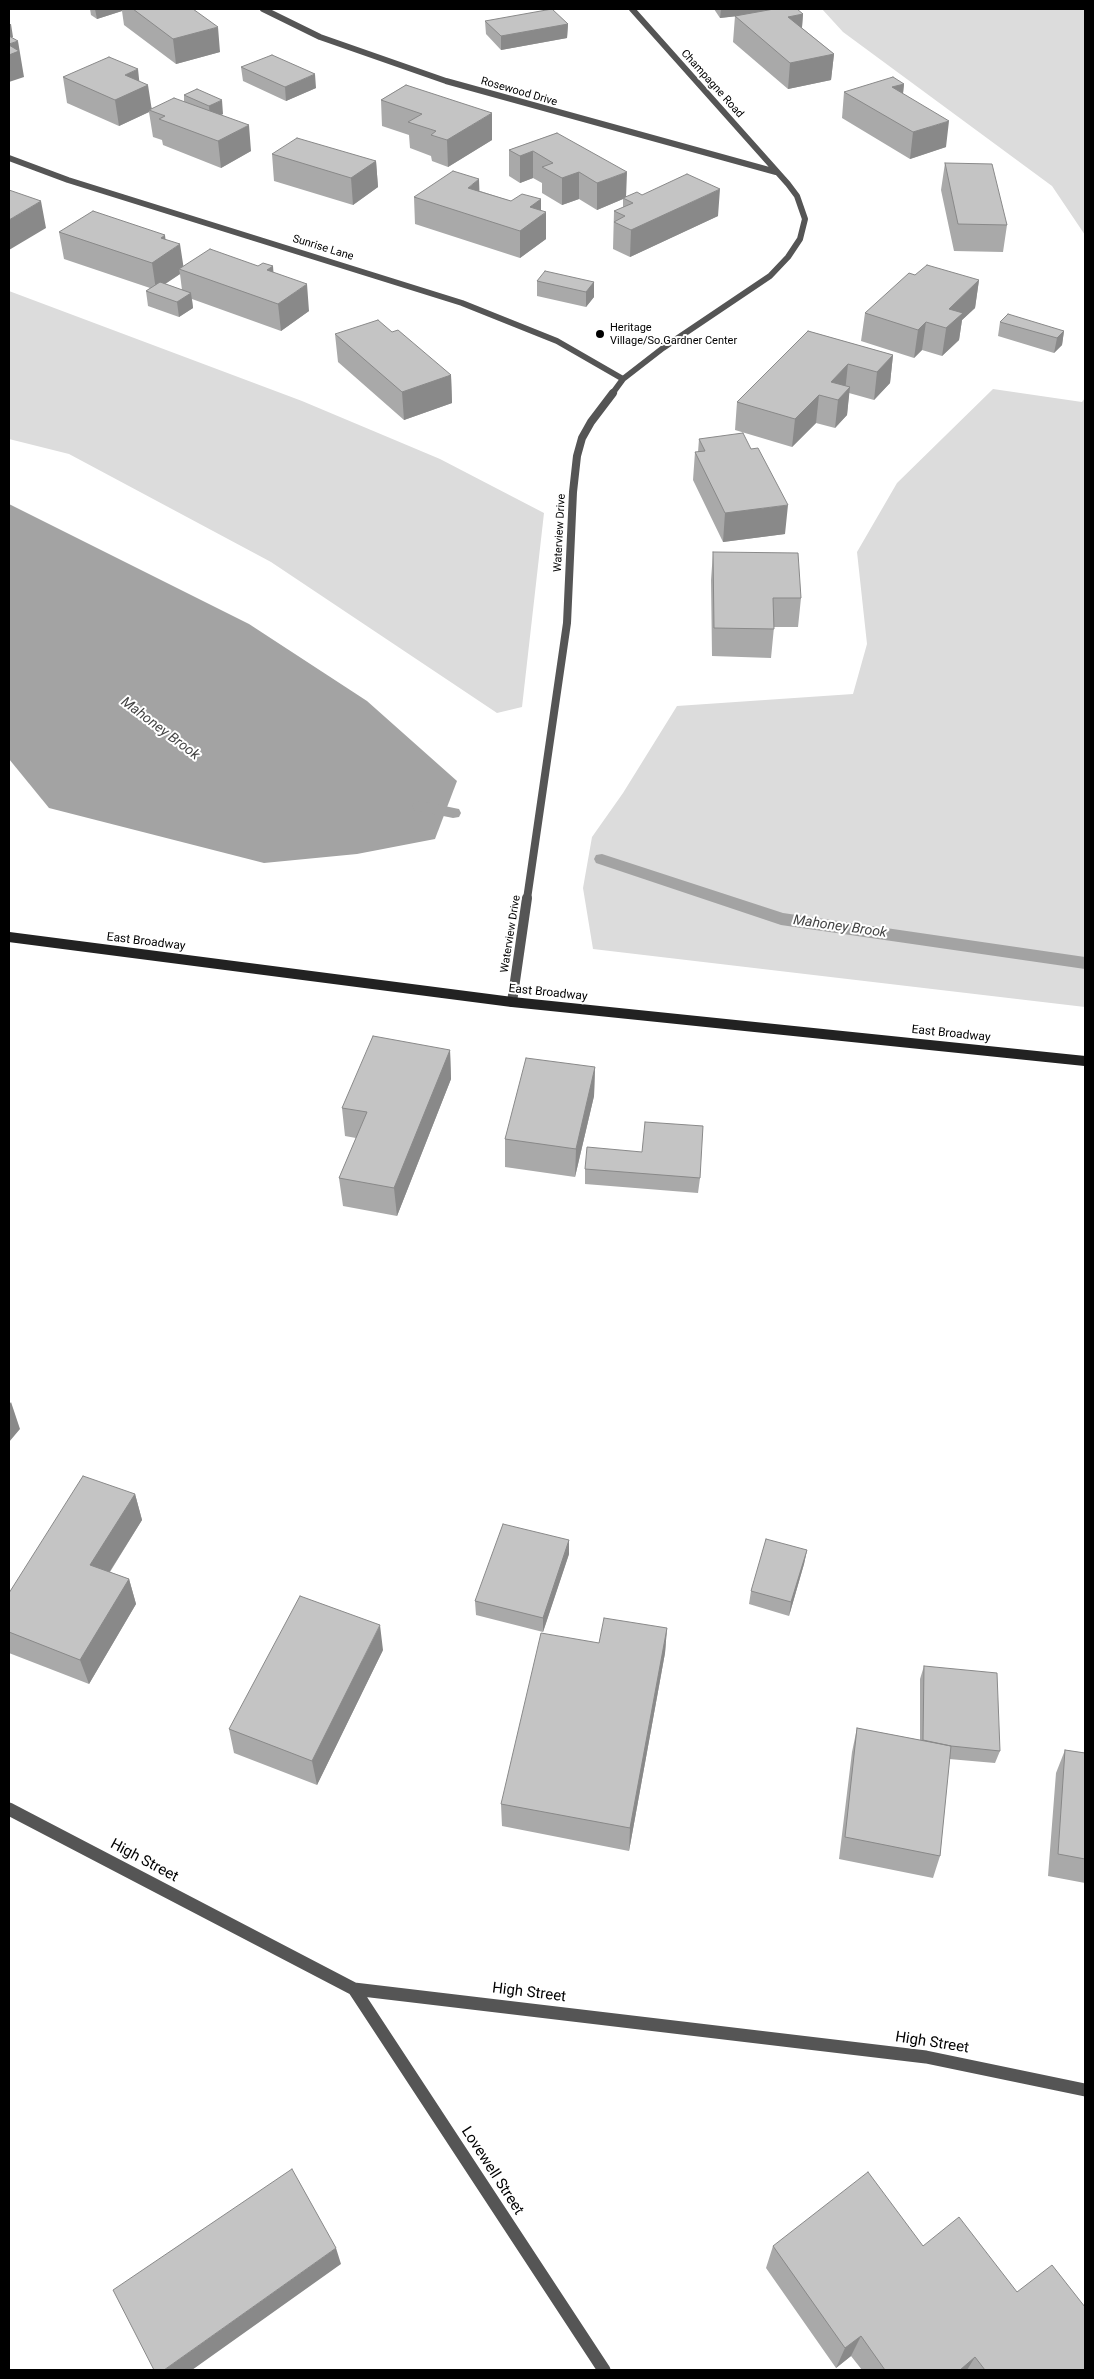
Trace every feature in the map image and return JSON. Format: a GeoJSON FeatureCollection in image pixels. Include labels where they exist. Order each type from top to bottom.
{"type":"FeatureCollection","features":[{"type":"Feature","properties":{"kind":"main road","name":"East Broadway"},"geometry":{"type":"LineString","coordinates":[[9,937],[512,1002],[1085,1061]]}},
{"type":"Feature","properties":{"kind":"street","name":"Rosewood Drive"},"geometry":{"type":"LineString","coordinates":[[263,9],[329,41],[446,81],[777,172]]}},
{"type":"Feature","properties":{"kind":"street","name":"Champagne Road"},"geometry":{"type":"LineString","coordinates":[[632,9],[777,172]]}},
{"type":"Feature","properties":{"kind":"street","name":"Sunrise Lane"},"geometry":{"type":"LineString","coordinates":[[9,158],[68,180],[462,303],[557,341],[623,379]]}},
{"type":"Feature","properties":{"kind":"street","name":"Waterview Drive"},"geometry":{"type":"LineString","coordinates":[[512,1002],[567,623],[573,492],[577,456],[582,438],[591,422],[623,379],[663,348],[770,276],[788,257],[800,239],[805,219],[797,196],[777,172]]}},
{"type":"Feature","properties":{"kind":"street","name":"High Street"},"geometry":{"type":"LineString","coordinates":[[9,1809],[354,1989],[926,2057],[1085,2090]]}},
{"type":"Feature","properties":{"kind":"street","name":"Lovewell Street"},"geometry":{"type":"LineString","coordinates":[[354,1989],[604,2370]]}},
{"type":"Feature","properties":{"kind":"shaded area"},"geometry":{"type":"Polygon","coordinates":[[[822,9],[1085,9],[1085,235],[1052,186],[843,32],[822,9]]]}},
{"type":"Feature","properties":{"kind":"shaded area"},"geometry":{"type":"Polygon","coordinates":[[[9,291],[302,401],[440,459],[544,513],[522,707],[497,713],[271,562],[69,454],[9,439],[9,291]]]}},
{"type":"Feature","properties":{"kind":"shaded area"},"geometry":{"type":"Polygon","coordinates":[[[993,389],[1082,402],[1085,398],[1085,1007],[593,949],[583,888],[592,837],[623,793],[677,706],[853,694],[867,644],[857,552],[897,483],[993,389]]]}},
{"type":"Feature","properties":{"kind":"water"},"geometry":{"type":"Polygon","coordinates":[[[9,504],[249,624],[367,701],[457,781],[435,839],[357,854],[264,863],[49,808],[9,759],[9,504]]]}},
{"type":"Feature","properties":{"kind":"building"},"geometry":{"type":"Polygon","coordinates":[[[133,9],[193,9],[218,27],[173,39],[133,9]]]}},
{"type":"Feature","properties":{"kind":"building"},"geometry":{"type":"Polygon","coordinates":[[[552,9],[568,24],[501,36],[485,21],[552,9]]]}},
{"type":"Feature","properties":{"kind":"building"},"geometry":{"type":"Polygon","coordinates":[[[774,9],[797,9],[803,14],[788,17],[834,54],[790,63],[735,16],[774,9]]]}},
{"type":"Feature","properties":{"kind":"building"},"geometry":{"type":"Polygon","coordinates":[[[9,36],[18,41],[9,44],[9,36]]]}},
{"type":"Feature","properties":{"kind":"building"},"geometry":{"type":"Polygon","coordinates":[[[9,45],[19,51],[9,55],[9,45]]]}},
{"type":"Feature","properties":{"kind":"building"},"geometry":{"type":"Polygon","coordinates":[[[272,55],[315,74],[285,87],[241,67],[272,55]]]}},
{"type":"Feature","properties":{"kind":"building"},"geometry":{"type":"Polygon","coordinates":[[[109,57],[138,69],[125,75],[148,85],[115,100],[63,77],[109,57]]]}},
{"type":"Feature","properties":{"kind":"building"},"geometry":{"type":"Polygon","coordinates":[[[893,77],[904,84],[892,87],[949,121],[913,132],[844,92],[893,77]]]}},
{"type":"Feature","properties":{"kind":"building"},"geometry":{"type":"Polygon","coordinates":[[[406,85],[492,113],[447,140],[431,135],[436,131],[408,122],[422,114],[381,100],[406,85]]]}},
{"type":"Feature","properties":{"kind":"building"},"geometry":{"type":"Polygon","coordinates":[[[197,89],[222,100],[209,106],[184,95],[197,89]]]}},
{"type":"Feature","properties":{"kind":"building"},"geometry":{"type":"Polygon","coordinates":[[[174,98],[249,125],[218,141],[159,119],[165,116],[149,110],[174,98]]]}},
{"type":"Feature","properties":{"kind":"building"},"geometry":{"type":"Polygon","coordinates":[[[557,133],[627,172],[597,183],[579,172],[562,178],[542,167],[553,163],[533,151],[520,156],[509,150],[557,133]]]}},
{"type":"Feature","properties":{"kind":"building"},"geometry":{"type":"Polygon","coordinates":[[[297,138],[376,161],[351,178],[272,154],[297,138]]]}},
{"type":"Feature","properties":{"kind":"building"},"geometry":{"type":"Polygon","coordinates":[[[945,163],[992,164],[1007,225],[958,224],[945,163]]]}},
{"type":"Feature","properties":{"kind":"building"},"geometry":{"type":"Polygon","coordinates":[[[453,171],[479,179],[468,188],[511,201],[522,194],[541,199],[530,207],[546,212],[520,231],[414,197],[453,171]]]}},
{"type":"Feature","properties":{"kind":"building"},"geometry":{"type":"Polygon","coordinates":[[[687,174],[720,189],[631,230],[614,222],[625,216],[614,211],[633,203],[623,198],[637,192],[642,195],[687,174]]]}},
{"type":"Feature","properties":{"kind":"building"},"geometry":{"type":"Polygon","coordinates":[[[9,190],[41,201],[9,220],[9,190]]]}},
{"type":"Feature","properties":{"kind":"building"},"geometry":{"type":"Polygon","coordinates":[[[93,211],[165,235],[161,238],[180,244],[152,263],[59,232],[93,211]]]}},
{"type":"Feature","properties":{"kind":"building"},"geometry":{"type":"Polygon","coordinates":[[[210,249],[258,266],[263,263],[273,266],[267,270],[307,284],[278,304],[179,269],[210,249]]]}},
{"type":"Feature","properties":{"kind":"building"},"geometry":{"type":"Polygon","coordinates":[[[927,265],[979,280],[949,309],[963,313],[946,328],[926,322],[918,330],[865,313],[909,273],[915,275],[927,265]]]}},
{"type":"Feature","properties":{"kind":"building"},"geometry":{"type":"Polygon","coordinates":[[[545,271],[594,282],[586,292],[537,281],[545,271]]]}},
{"type":"Feature","properties":{"kind":"building"},"geometry":{"type":"Polygon","coordinates":[[[160,282],[191,293],[177,302],[146,291],[160,282]]]}},
{"type":"Feature","properties":{"kind":"building"},"geometry":{"type":"Polygon","coordinates":[[[1008,314],[1064,331],[1057,338],[1000,322],[1008,314]]]}},
{"type":"Feature","properties":{"kind":"building"},"geometry":{"type":"Polygon","coordinates":[[[378,320],[392,332],[398,330],[451,375],[402,392],[335,334],[378,320]]]}},
{"type":"Feature","properties":{"kind":"building"},"geometry":{"type":"Polygon","coordinates":[[[808,331],[893,355],[877,372],[848,364],[831,382],[850,387],[838,400],[819,395],[795,419],[737,402],[808,331]]]}},
{"type":"Feature","properties":{"kind":"building"},"geometry":{"type":"Polygon","coordinates":[[[743,433],[751,449],[758,448],[788,505],[725,513],[695,452],[705,451],[699,439],[743,433]]]}},
{"type":"Feature","properties":{"kind":"building"},"geometry":{"type":"Polygon","coordinates":[[[713,552],[798,553],[801,598],[773,598],[774,629],[714,628],[713,552]]]}},
{"type":"Feature","properties":{"kind":"building"},"geometry":{"type":"Polygon","coordinates":[[[373,1036],[450,1050],[394,1188],[339,1178],[367,1112],[342,1108],[373,1036]]]}},
{"type":"Feature","properties":{"kind":"building"},"geometry":{"type":"Polygon","coordinates":[[[526,1058],[595,1067],[576,1149],[505,1139],[526,1058]]]}},
{"type":"Feature","properties":{"kind":"building"},"geometry":{"type":"Polygon","coordinates":[[[645,1122],[703,1126],[700,1178],[585,1169],[587,1147],[642,1152],[645,1122]]]}},
{"type":"Feature","properties":{"kind":"building"},"geometry":{"type":"Polygon","coordinates":[[[83,1476],[135,1494],[90,1565],[129,1579],[80,1660],[9,1632],[9,1593],[83,1476]]]}},
{"type":"Feature","properties":{"kind":"building"},"geometry":{"type":"Polygon","coordinates":[[[503,1524],[569,1540],[543,1618],[475,1601],[503,1524]]]}},
{"type":"Feature","properties":{"kind":"building"},"geometry":{"type":"Polygon","coordinates":[[[766,1539],[807,1550],[791,1602],[751,1591],[766,1539]]]}},
{"type":"Feature","properties":{"kind":"building"},"geometry":{"type":"Polygon","coordinates":[[[300,1596],[380,1625],[312,1761],[229,1729],[300,1596]]]}},
{"type":"Feature","properties":{"kind":"building"},"geometry":{"type":"Polygon","coordinates":[[[604,1618],[667,1628],[630,1828],[501,1804],[541,1633],[599,1643],[604,1618]]]}},
{"type":"Feature","properties":{"kind":"building"},"geometry":{"type":"Polygon","coordinates":[[[924,1666],[997,1673],[1000,1751],[951,1746],[923,1740],[924,1666]]]}},
{"type":"Feature","properties":{"kind":"building"},"geometry":{"type":"Polygon","coordinates":[[[857,1728],[951,1746],[940,1856],[845,1837],[857,1728]]]}},
{"type":"Feature","properties":{"kind":"building"},"geometry":{"type":"Polygon","coordinates":[[[1065,1750],[1085,1753],[1085,1859],[1058,1854],[1065,1750]]]}},
{"type":"Feature","properties":{"kind":"building"},"geometry":{"type":"Polygon","coordinates":[[[292,2169],[336,2248],[164,2370],[154,2370],[113,2290],[292,2169]]]}},
{"type":"Feature","properties":{"kind":"building"},"geometry":{"type":"Polygon","coordinates":[[[868,2172],[923,2246],[959,2217],[1017,2292],[1052,2265],[1085,2307],[1085,2370],[985,2370],[975,2357],[960,2370],[885,2370],[861,2336],[845,2348],[773,2246],[868,2172]]]}},
{"type":"Feature","properties":{"kind":"waterway","name":"Mahoney Brook"},"geometry":{"type":"LineString","coordinates":[[420,806],[453,813]]}},
{"type":"Feature","properties":{"kind":"waterway","name":"Mahoney Brook"},"geometry":{"type":"LineString","coordinates":[[602,859],[781,919],[1085,963]]}},
{"type":"Feature","properties":{"kind":"place","name":"Heritage Village/So.Gardner Center"},"geometry":{"type":"Point","coordinates":[600,334]}}]}
